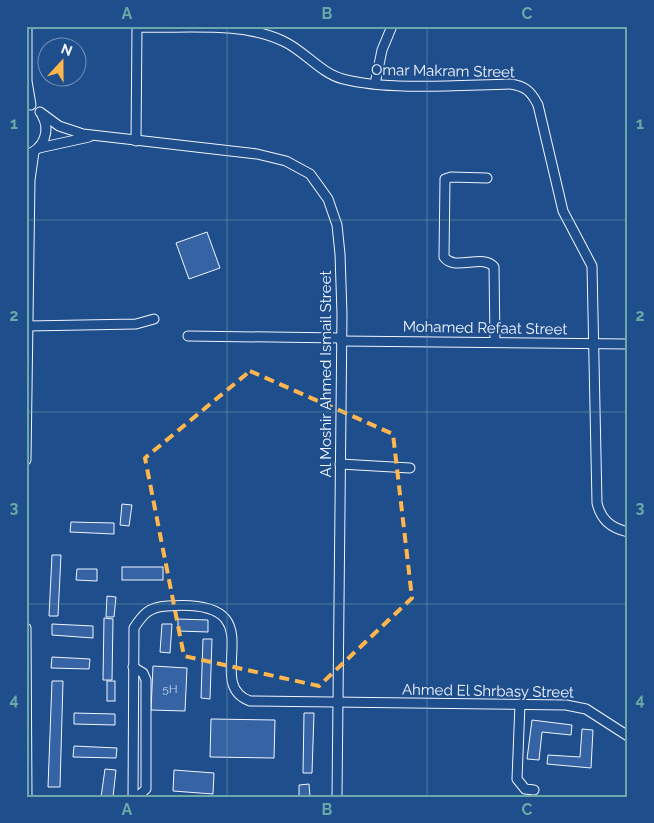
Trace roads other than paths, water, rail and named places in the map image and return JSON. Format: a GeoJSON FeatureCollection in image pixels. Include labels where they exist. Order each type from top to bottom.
{"type":"FeatureCollection","features":[{"type":"Feature","properties":{"kind":"street"},"geometry":{"type":"LineString","coordinates":[[27,26],[29,104]]}},
{"type":"Feature","properties":{"kind":"street"},"geometry":{"type":"LineString","coordinates":[[375,84],[382,50],[392,26]]}},
{"type":"Feature","properties":{"kind":"street"},"geometry":{"type":"LineString","coordinates":[[136,141],[137,27]]}},
{"type":"Feature","properties":{"kind":"street","name":"Omar Makram Street"},"geometry":{"type":"LineString","coordinates":[[137,27],[226,28],[269,35],[294,47],[321,68],[341,79],[375,84],[510,84],[524,87],[530,92],[538,105],[563,211],[570,229],[586,251],[592,266],[597,502],[599,512],[607,523],[628,532]]}},
{"type":"Feature","properties":{"kind":"street","name":"Al Moshir Ahmed Ismail Street"},"geometry":{"type":"LineString","coordinates":[[29,104],[59,126],[99,136],[257,154],[286,161],[310,174],[328,198],[337,225],[340,254],[339,703],[336,797]]}},
{"type":"Feature","properties":{"kind":"street"},"geometry":{"type":"LineString","coordinates":[[26,460],[30,180],[33,152],[46,133],[45,122],[40,112]]}},
{"type":"Feature","properties":{"kind":"street","name":"Al Moshir Ahmed Ismail Street"},"geometry":{"type":"LineString","coordinates":[[33,152],[67,140],[99,136]]}},
{"type":"Feature","properties":{"kind":"street"},"geometry":{"type":"LineString","coordinates":[[487,178],[451,177],[445,179],[444,257],[451,262],[486,262],[494,267],[495,342]]}},
{"type":"Feature","properties":{"kind":"street"},"geometry":{"type":"LineString","coordinates":[[28,326],[136,324],[154,319]]}},
{"type":"Feature","properties":{"kind":"street","name":"Mohamed Refaat Street"},"geometry":{"type":"LineString","coordinates":[[188,336],[628,344]]}},
{"type":"Feature","properties":{"kind":"street"},"geometry":{"type":"LineString","coordinates":[[340,464],[410,468]]}},
{"type":"Feature","properties":{"kind":"street","name":"Ahmed El Shrbasy Street"},"geometry":{"type":"LineString","coordinates":[[133,667],[134,628],[146,611],[156,607],[176,605],[210,608],[223,614],[229,625],[232,678],[238,694],[243,698],[260,702],[578,706],[594,713],[628,736]]}},
{"type":"Feature","properties":{"kind":"street"},"geometry":{"type":"LineString","coordinates":[[26,628],[27,797]]}},
{"type":"Feature","properties":{"kind":"street"},"geometry":{"type":"LineString","coordinates":[[133,667],[133,797]]}},
{"type":"Feature","properties":{"kind":"street"},"geometry":{"type":"LineString","coordinates":[[133,667],[143,673],[146,680],[146,789],[137,797]]}},
{"type":"Feature","properties":{"kind":"street"},"geometry":{"type":"LineString","coordinates":[[520,704],[517,779],[525,789],[534,790]]}}]}
